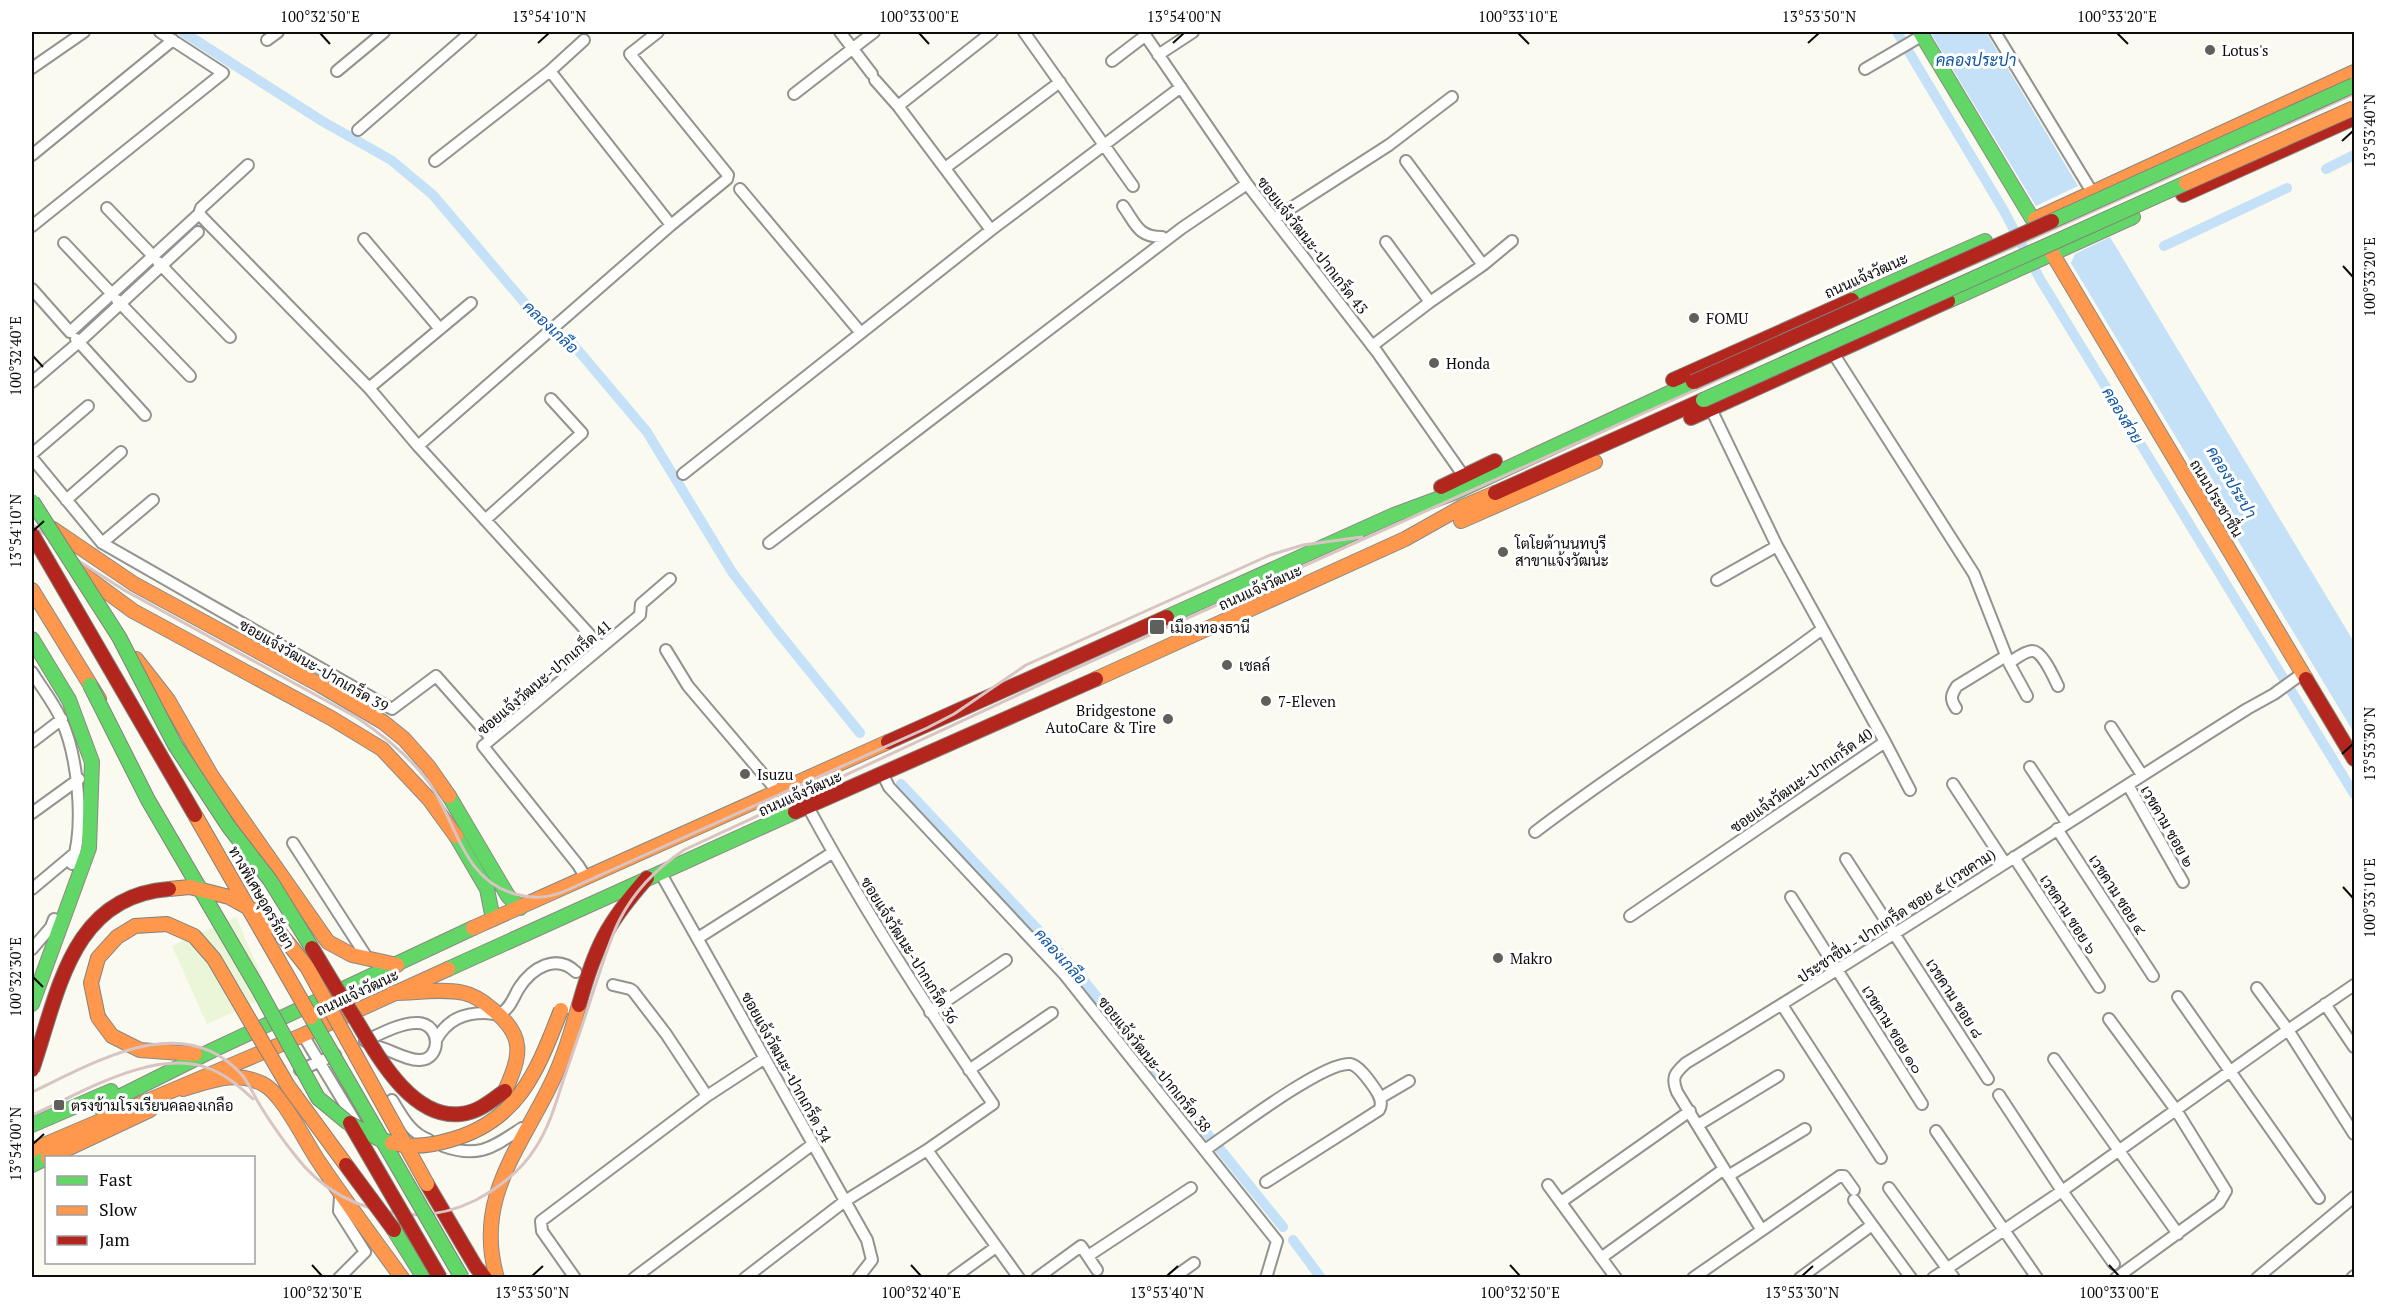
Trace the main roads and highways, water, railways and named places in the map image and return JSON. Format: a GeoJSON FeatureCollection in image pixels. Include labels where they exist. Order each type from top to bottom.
{"type":"FeatureCollection","features":[{"type":"Feature","properties":{"kind":"main road"},"geometry":{"type":"LineString","coordinates":[[1919,36],[2033,220]]}},
{"type":"Feature","properties":{"kind":"main road"},"geometry":{"type":"LineString","coordinates":[[2355,72],[2342,80],[2336,95],[2338,105],[2346,114],[2355,114]]}},
{"type":"Feature","properties":{"kind":"main road","name":"ถนนแจ้งวัฒนะ"},"geometry":{"type":"LineString","coordinates":[[1394,515],[1463,475],[2033,220],[2355,72]]}},
{"type":"Feature","properties":{"kind":"main road","name":"ถนนแจ้งวัฒนะ"},"geometry":{"type":"LineString","coordinates":[[32,1138],[113,1101],[213,1050],[493,919],[1394,515],[1456,492],[1693,382],[2355,85]]}},
{"type":"Feature","properties":{"kind":"main road","name":"ถนนแจ้งวัฒนะ"},"geometry":{"type":"LineString","coordinates":[[1707,405],[2355,108]]}},
{"type":"Feature","properties":{"kind":"main road","name":"ถนนแจ้งวัฒนะ"},"geometry":{"type":"LineString","coordinates":[[32,1150],[303,1035],[653,875],[1405,540],[1462,507],[1707,405],[1800,369],[2032,262],[2355,118]]}},
{"type":"Feature","properties":{"kind":"main road"},"geometry":{"type":"LineString","coordinates":[[2201,141],[2215,140],[2222,147],[2227,158],[2227,168],[2215,180]]}},
{"type":"Feature","properties":{"kind":"main road","name":"ถนนประชาชื่น"},"geometry":{"type":"LineString","coordinates":[[2052,253],[2300,675],[2355,759]]}},
{"type":"Feature","properties":{"kind":"main road"},"geometry":{"type":"LineString","coordinates":[[1911,274],[1927,310]]}},
{"type":"Feature","properties":{"kind":"main road"},"geometry":{"type":"LineString","coordinates":[[1821,313],[1813,323],[1811,334],[1815,345],[1836,352]]}},
{"type":"Feature","properties":{"kind":"main road"},"geometry":{"type":"LineString","coordinates":[[1785,330],[1796,330],[1804,337],[1809,348],[1808,357],[1800,369]]}},
{"type":"Feature","properties":{"kind":"main road"},"geometry":{"type":"LineString","coordinates":[[32,501],[119,637],[175,745],[228,827],[270,880],[384,1066],[402,1089],[425,1107],[449,1114],[474,1112],[505,1091],[514,1071],[518,1052],[515,1031],[504,1016],[481,1000],[460,992],[393,993]]}},
{"type":"Feature","properties":{"kind":"main road","name":"ซอยแจ้งวัฒนะ-ปากเกร็ด 39"},"geometry":{"type":"LineString","coordinates":[[32,512],[39,520],[134,584],[320,685],[383,722],[404,739],[423,759],[477,841],[508,896],[520,908]]}},
{"type":"Feature","properties":{"kind":"main road"},"geometry":{"type":"LineString","coordinates":[[32,535],[133,611],[359,734],[382,749],[429,799],[462,845],[486,889],[493,919]]}},
{"type":"Feature","properties":{"kind":"main road","name":"ทางพิเศษอุดรรัถยา"},"geometry":{"type":"LineString","coordinates":[[32,535],[462,1278]]}},
{"type":"Feature","properties":{"kind":"main road"},"geometry":{"type":"LineString","coordinates":[[32,590],[438,1278]]}},
{"type":"Feature","properties":{"kind":"main road"},"geometry":{"type":"LineString","coordinates":[[119,637],[168,700],[211,775],[328,942],[340,951],[369,960],[397,964]]}},
{"type":"Feature","properties":{"kind":"main road"},"geometry":{"type":"LineString","coordinates":[[32,639],[69,700],[93,762],[89,848],[32,1004]]}},
{"type":"Feature","properties":{"kind":"main road"},"geometry":{"type":"LineString","coordinates":[[90,685],[148,800],[259,990],[318,1098],[347,1122],[378,1139],[404,1146],[430,1146],[472,1134],[500,1117],[524,1090],[545,1050],[576,972],[592,944],[606,930],[622,907],[653,875]]}},
{"type":"Feature","properties":{"kind":"main road"},"geometry":{"type":"LineString","coordinates":[[407,774],[423,759]]}},
{"type":"Feature","properties":{"kind":"main road"},"geometry":{"type":"LineString","coordinates":[[32,1070],[61,978],[74,950],[91,925],[121,903],[152,890],[190,887],[229,897],[269,919],[307,967],[427,1184],[476,1267],[485,1278]]}},
{"type":"Feature","properties":{"kind":"main road"},"geometry":{"type":"LineString","coordinates":[[195,1054],[140,1050],[112,1036],[98,1017],[91,983],[98,958],[117,937],[135,926],[167,924],[195,936],[214,959],[288,1086],[394,1230],[424,1278]]}},
{"type":"Feature","properties":{"kind":"main road"},"geometry":{"type":"LineString","coordinates":[[497,1278],[489,1236],[492,1207],[507,1166],[559,1068],[606,930]]}},
{"type":"Feature","properties":{"kind":"main road","name":"ถนนแจ้งวัฒนะ"},"geometry":{"type":"LineString","coordinates":[[32,1125],[195,1054],[213,1050]]}},
{"type":"Feature","properties":{"kind":"main road","name":"ถนนแจ้งวัฒนะ"},"geometry":{"type":"LineString","coordinates":[[51,1156],[123,1124],[208,1075]]}},
{"type":"Feature","properties":{"kind":"main road"},"geometry":{"type":"LineString","coordinates":[[183,1089],[221,1077],[239,1076],[264,1084],[277,1095],[341,1193],[402,1278]]}},
{"type":"Feature","properties":{"kind":"water","name":"คลองประปา"},"geometry":{"type":"Polygon","coordinates":[[[1930,32],[1986,32],[2078,186],[2036,206],[1930,32]]]}},
{"type":"Feature","properties":{"kind":"water"},"geometry":{"type":"Polygon","coordinates":[[[2110,237],[2354,642],[2354,733],[2071,263],[2075,254],[2110,237]]]}},
{"type":"Feature","properties":{"kind":"waterway","name":"คลองเกลือ"},"geometry":{"type":"LineString","coordinates":[[183,32],[322,121],[391,160],[433,195],[534,314],[571,342],[647,432],[732,572],[860,733]]}},
{"type":"Feature","properties":{"kind":"waterway","name":"คลองส่วย"},"geometry":{"type":"LineString","coordinates":[[1897,32],[2004,211],[2040,279],[2354,794]]}},
{"type":"Feature","properties":{"kind":"waterway"},"geometry":{"type":"LineString","coordinates":[[2326,169],[2354,155]]}},
{"type":"Feature","properties":{"kind":"waterway"},"geometry":{"type":"LineString","coordinates":[[2164,246],[2287,188]]}},
{"type":"Feature","properties":{"kind":"waterway","name":"คลองเกลือ"},"geometry":{"type":"LineString","coordinates":[[901,784],[1072,966],[1210,1137]]}},
{"type":"Feature","properties":{"kind":"waterway","name":"คลองเกลือ"},"geometry":{"type":"LineString","coordinates":[[1220,1149],[1283,1227]]}},
{"type":"Feature","properties":{"kind":"waterway","name":"คลองเกลือ"},"geometry":{"type":"LineString","coordinates":[[1293,1240],[1321,1278]]}},
{"type":"Feature","properties":{"kind":"railway"},"geometry":{"type":"LineString","coordinates":[[32,1092],[110,1056],[166,1043],[193,1045],[219,1055],[242,1075],[281,1137],[305,1167],[328,1188],[371,1208],[412,1215],[441,1212],[468,1204],[502,1184],[524,1163],[536,1147],[552,1115],[606,952],[620,919],[648,880],[684,850],[1061,675],[1735,372],[1845,319],[2011,248],[2354,94]]}},
{"type":"Feature","properties":{"kind":"railway"},"geometry":{"type":"LineString","coordinates":[[32,524],[77,560],[124,590],[356,717],[376,731],[404,754],[428,781],[462,847],[483,876],[497,886],[515,894],[534,897],[565,891],[927,728],[954,714],[1026,665],[1270,555],[1303,545],[1362,537]]}},
{"type":"Feature","properties":{"kind":"railway"},"geometry":{"type":"LineString","coordinates":[[32,1115],[121,1075],[145,1067],[169,1063],[191,1064],[213,1070],[230,1079],[253,1099]]}},
{"type":"Feature","properties":{"kind":"place","name":"Lotus's"},"geometry":{"type":"Point","coordinates":[2210,50]}},
{"type":"Feature","properties":{"kind":"place","name":"FOMU"},"geometry":{"type":"Point","coordinates":[1694,318]}},
{"type":"Feature","properties":{"kind":"place","name":"Honda"},"geometry":{"type":"Point","coordinates":[1434,363]}},
{"type":"Feature","properties":{"kind":"place","name":"โตโยต้านนทบุรี สาขาแจ้งวัฒนะ"},"geometry":{"type":"Point","coordinates":[1503,552]}},
{"type":"Feature","properties":{"kind":"place","name":"เมืองทองธานี"},"geometry":{"type":"Point","coordinates":[1157,627]}},
{"type":"Feature","properties":{"kind":"place","name":"เชลล์"},"geometry":{"type":"Point","coordinates":[1227,665]}},
{"type":"Feature","properties":{"kind":"place","name":"7-Eleven"},"geometry":{"type":"Point","coordinates":[1266,701]}},
{"type":"Feature","properties":{"kind":"place","name":"Bridgestone AutoCare & Tire"},"geometry":{"type":"Point","coordinates":[1168,719]}},
{"type":"Feature","properties":{"kind":"place","name":"Isuzu"},"geometry":{"type":"Point","coordinates":[745,774]}},
{"type":"Feature","properties":{"kind":"place","name":"Makro"},"geometry":{"type":"Point","coordinates":[1498,958]}},
{"type":"Feature","properties":{"kind":"place","name":"ตรงข้ามโรงเรียนคลองเกลือ"},"geometry":{"type":"Point","coordinates":[59,1105]}}]}
